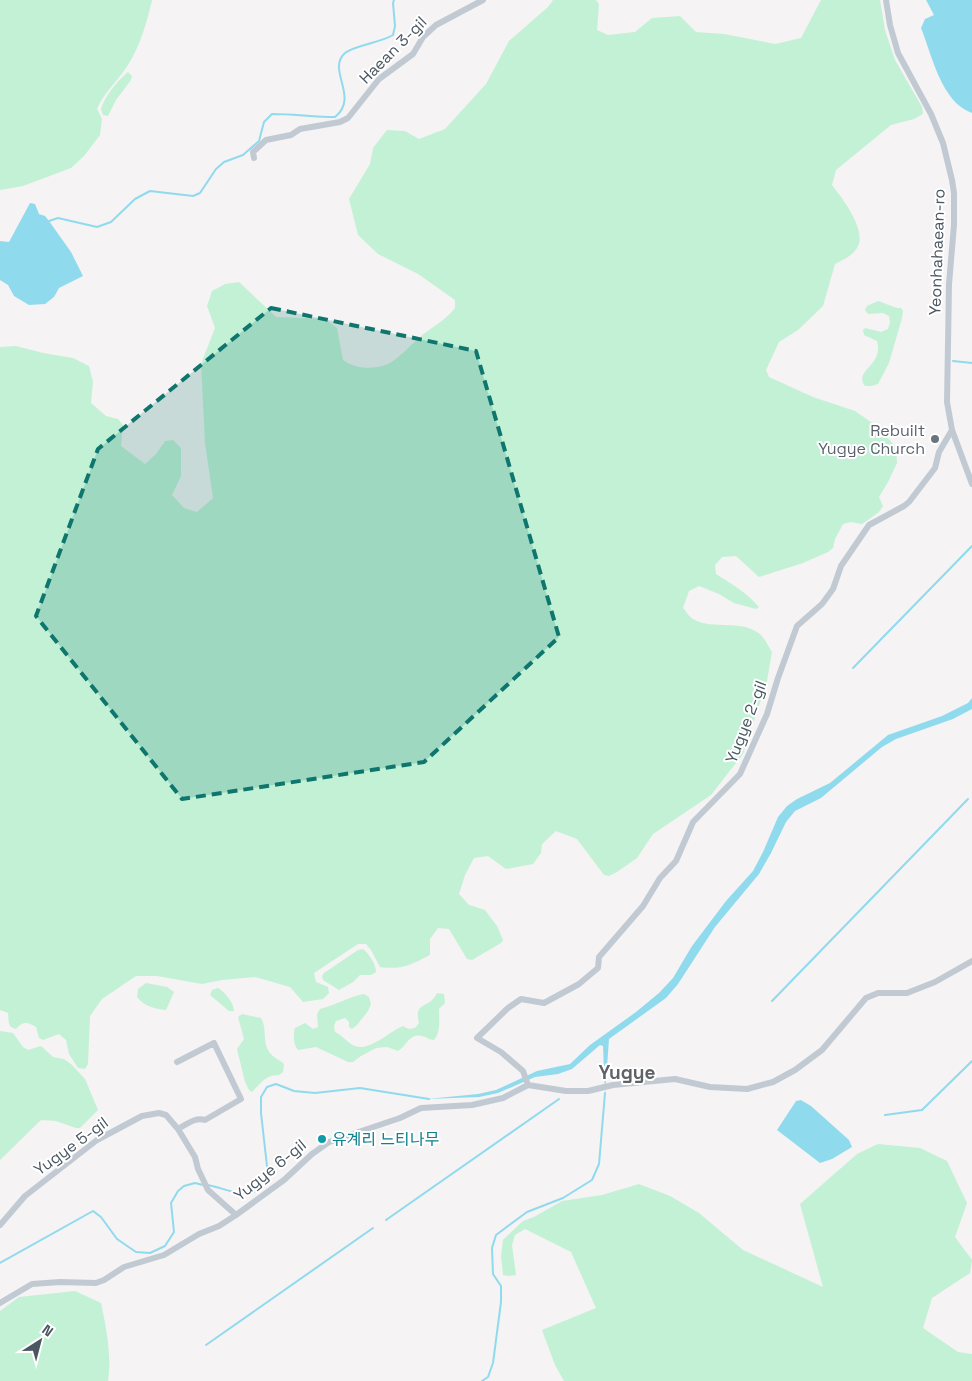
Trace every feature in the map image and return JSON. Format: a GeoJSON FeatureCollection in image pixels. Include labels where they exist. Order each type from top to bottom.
{"type":"FeatureCollection","features":[{"type":"Feature","properties":{"kind":"street","name":"Haean 3-gil"},"geometry":{"type":"LineString","coordinates":[[254,158],[253,152],[266,140],[291,135],[300,129],[340,122],[348,118],[379,79],[413,54],[423,37],[436,26],[483,0]]}},
{"type":"Feature","properties":{"kind":"street","name":"Yeonhahaean-ro"},"geometry":{"type":"LineString","coordinates":[[886,0],[890,25],[898,53],[931,114],[943,143],[952,180],[954,225],[949,284],[947,402],[952,430],[972,484]]}},
{"type":"Feature","properties":{"kind":"street","name":"Yugye 2-gil"},"geometry":{"type":"LineString","coordinates":[[528,1085],[523,1071],[501,1052],[476,1038],[508,1008],[521,999],[544,1003],[579,984],[598,968],[599,957],[643,906],[660,878],[676,861],[693,822],[740,774],[767,714],[797,626],[822,604],[833,589],[841,566],[869,525],[909,502],[935,468],[939,452],[952,430]]}},
{"type":"Feature","properties":{"kind":"street"},"geometry":{"type":"LineString","coordinates":[[528,1085],[566,1091],[588,1091],[613,1085],[675,1079],[710,1087],[747,1089],[773,1082],[795,1070],[822,1050],[866,998],[878,993],[907,993],[935,982],[972,961]]}},
{"type":"Feature","properties":{"kind":"street"},"geometry":{"type":"LineString","coordinates":[[177,1062],[214,1043],[241,1099],[205,1120],[193,1121],[178,1129]]}},
{"type":"Feature","properties":{"kind":"street","name":"Yugye 6-gil"},"geometry":{"type":"LineString","coordinates":[[0,1303],[32,1284],[60,1282],[96,1283],[124,1267],[164,1256],[199,1234],[219,1226],[236,1215],[284,1180],[312,1154],[329,1142],[400,1118],[421,1108],[480,1103],[503,1098],[528,1085]]}},
{"type":"Feature","properties":{"kind":"street","name":"Yugye 5-gil"},"geometry":{"type":"LineString","coordinates":[[0,1225],[24,1196],[97,1140],[134,1119],[159,1113],[166,1115],[178,1129],[195,1157],[208,1190],[236,1215]]}},
{"type":"Feature","properties":{"kind":"highlighted area"},"geometry":{"type":"Polygon","coordinates":[[[271,308],[476,351],[559,637],[424,762],[182,799],[36,616],[98,449],[271,308]]]}},
{"type":"Feature","properties":{"kind":"green space"},"geometry":{"type":"Polygon","coordinates":[[[0,0],[152,0],[143,34],[132,58],[103,97],[97,109],[102,119],[100,135],[84,156],[71,168],[23,186],[0,190],[0,0]]]}},
{"type":"Feature","properties":{"kind":"green space"},"geometry":{"type":"Polygon","coordinates":[[[553,0],[596,0],[599,4],[597,30],[608,35],[635,32],[652,18],[680,16],[696,32],[724,34],[775,44],[801,38],[821,0],[880,0],[885,30],[895,60],[922,107],[923,114],[914,119],[891,125],[836,170],[832,185],[857,224],[859,241],[857,248],[847,258],[835,264],[823,306],[798,330],[779,342],[766,370],[769,377],[813,397],[855,411],[878,427],[896,447],[897,463],[879,497],[883,506],[879,512],[862,524],[851,522],[843,524],[835,539],[833,548],[828,552],[803,563],[759,577],[736,556],[722,557],[715,565],[716,574],[749,597],[759,607],[756,609],[734,603],[719,594],[699,586],[689,591],[683,608],[693,619],[710,624],[745,627],[761,635],[772,652],[767,681],[743,754],[711,795],[653,834],[637,858],[617,872],[609,876],[604,875],[577,839],[556,831],[542,844],[541,853],[533,864],[506,869],[488,856],[474,858],[465,875],[459,894],[469,905],[485,910],[497,926],[503,940],[501,943],[472,960],[467,959],[449,929],[438,928],[430,939],[430,955],[411,964],[394,968],[380,967],[366,944],[358,944],[314,973],[316,982],[328,987],[329,993],[323,999],[303,1002],[290,987],[255,977],[202,984],[157,976],[136,976],[102,999],[90,1016],[88,1064],[85,1069],[78,1068],[69,1054],[66,1040],[59,1034],[43,1040],[39,1038],[36,1027],[30,1024],[25,1023],[16,1029],[13,1028],[9,1023],[8,1013],[0,1010],[0,347],[16,346],[73,358],[89,366],[93,382],[91,403],[106,416],[118,419],[123,425],[121,446],[145,464],[156,454],[165,441],[173,440],[181,448],[181,476],[172,495],[184,508],[197,512],[213,498],[205,443],[201,364],[215,328],[207,306],[212,291],[225,284],[239,282],[276,317],[325,319],[337,328],[343,360],[364,368],[382,366],[392,362],[421,336],[444,319],[455,308],[455,300],[418,274],[378,254],[358,235],[349,199],[370,164],[373,148],[387,130],[405,131],[419,139],[445,129],[486,84],[509,41],[548,7],[553,0]]]}},
{"type":"Feature","properties":{"kind":"green space"},"geometry":{"type":"Polygon","coordinates":[[[128,72],[132,76],[131,80],[116,100],[108,116],[103,115],[101,109],[105,99],[128,72]]]}},
{"type":"Feature","properties":{"kind":"green space"},"geometry":{"type":"Polygon","coordinates":[[[878,301],[901,308],[903,311],[902,318],[889,363],[878,384],[865,386],[862,380],[863,376],[873,362],[878,349],[877,341],[864,335],[863,330],[865,328],[881,332],[888,329],[890,322],[889,316],[883,313],[868,314],[865,310],[867,306],[878,301]]]}},
{"type":"Feature","properties":{"kind":"green space"},"geometry":{"type":"Polygon","coordinates":[[[363,949],[372,959],[376,972],[371,975],[360,975],[353,982],[339,990],[323,980],[322,976],[324,973],[358,950],[363,949]]]}},
{"type":"Feature","properties":{"kind":"green space"},"geometry":{"type":"Polygon","coordinates":[[[146,983],[167,987],[174,992],[166,1010],[157,1009],[143,1003],[137,997],[138,989],[146,983]]]}},
{"type":"Feature","properties":{"kind":"green space"},"geometry":{"type":"Polygon","coordinates":[[[218,988],[229,998],[234,1011],[229,1011],[210,995],[212,990],[218,988]]]}},
{"type":"Feature","properties":{"kind":"green space"},"geometry":{"type":"Polygon","coordinates":[[[437,993],[444,994],[445,1003],[439,1009],[439,1029],[434,1040],[422,1036],[414,1036],[398,1051],[387,1047],[376,1048],[353,1062],[348,1062],[316,1047],[298,1050],[295,1045],[295,1028],[305,1023],[313,1029],[318,1027],[317,1014],[320,1009],[364,994],[369,997],[371,1004],[368,1011],[352,1029],[345,1018],[336,1021],[334,1026],[335,1032],[353,1045],[361,1047],[373,1044],[403,1026],[409,1029],[415,1028],[419,1023],[418,1011],[434,998],[437,993]]]}},
{"type":"Feature","properties":{"kind":"green space"},"geometry":{"type":"Polygon","coordinates":[[[242,1014],[261,1018],[268,1050],[284,1064],[283,1072],[267,1078],[252,1092],[245,1082],[237,1049],[244,1039],[238,1017],[242,1014]]]}},
{"type":"Feature","properties":{"kind":"green space"},"geometry":{"type":"Polygon","coordinates":[[[0,1031],[13,1033],[23,1047],[28,1050],[41,1046],[53,1057],[64,1059],[71,1064],[85,1079],[98,1110],[80,1128],[56,1121],[41,1120],[0,1160],[0,1031]]]}},
{"type":"Feature","properties":{"kind":"green space"},"geometry":{"type":"Polygon","coordinates":[[[878,1144],[920,1148],[947,1161],[967,1203],[955,1237],[972,1260],[970,1273],[932,1298],[923,1328],[958,1352],[972,1354],[972,1381],[564,1381],[555,1365],[542,1330],[596,1308],[571,1252],[525,1229],[515,1235],[512,1245],[516,1275],[503,1275],[501,1256],[503,1240],[523,1221],[562,1201],[602,1195],[639,1184],[670,1196],[699,1213],[743,1250],[823,1287],[800,1204],[857,1154],[878,1144]]]}},
{"type":"Feature","properties":{"kind":"green space"},"geometry":{"type":"Polygon","coordinates":[[[75,1291],[101,1303],[109,1352],[108,1381],[0,1381],[0,1311],[19,1297],[75,1291]]]}},
{"type":"Feature","properties":{"kind":"water"},"geometry":{"type":"Polygon","coordinates":[[[926,0],[972,0],[972,113],[961,107],[953,99],[945,88],[934,64],[921,28],[925,19],[934,15],[926,0]]]}},
{"type":"Feature","properties":{"kind":"water"},"geometry":{"type":"Polygon","coordinates":[[[30,203],[35,204],[39,214],[45,216],[49,221],[71,252],[83,276],[59,288],[54,297],[45,304],[29,305],[14,296],[8,285],[0,280],[0,241],[9,242],[30,203]]]}},
{"type":"Feature","properties":{"kind":"water"},"geometry":{"type":"Polygon","coordinates":[[[972,698],[972,709],[953,719],[896,739],[882,747],[821,798],[795,811],[786,822],[759,874],[715,927],[678,984],[666,998],[609,1039],[605,1094],[603,1046],[600,1045],[572,1069],[558,1074],[535,1077],[498,1093],[479,1097],[427,1099],[478,1094],[496,1090],[537,1071],[570,1064],[590,1045],[659,993],[673,978],[692,946],[726,901],[753,871],[778,817],[787,806],[830,783],[888,735],[942,716],[968,703],[972,698]]]}},
{"type":"Feature","properties":{"kind":"water"},"geometry":{"type":"Polygon","coordinates":[[[801,1100],[811,1106],[849,1140],[852,1147],[832,1159],[820,1163],[777,1130],[796,1101],[801,1100]]]}},
{"type":"Feature","properties":{"kind":"waterway"},"geometry":{"type":"LineString","coordinates":[[49,221],[58,218],[97,227],[111,222],[135,199],[150,191],[193,196],[200,193],[216,169],[224,162],[243,155],[259,141],[264,122],[272,114],[335,117],[342,109],[344,101],[339,67],[340,60],[349,50],[393,35],[395,26],[394,0]]}},
{"type":"Feature","properties":{"kind":"waterway"},"geometry":{"type":"LineString","coordinates":[[953,361],[972,363]]}},
{"type":"Feature","properties":{"kind":"waterway"},"geometry":{"type":"LineString","coordinates":[[853,668],[972,546]]}},
{"type":"Feature","properties":{"kind":"waterway"},"geometry":{"type":"LineString","coordinates":[[772,1001],[968,799]]}},
{"type":"Feature","properties":{"kind":"waterway"},"geometry":{"type":"LineString","coordinates":[[885,1115],[922,1110],[972,1061]]}},
{"type":"Feature","properties":{"kind":"waterway"},"geometry":{"type":"LineString","coordinates":[[208,1185],[242,1194],[250,1193],[263,1185],[268,1175],[261,1097],[267,1087],[276,1084],[294,1091],[315,1093],[360,1088],[429,1099]]}},
{"type":"Feature","properties":{"kind":"waterway"},"geometry":{"type":"LineString","coordinates":[[482,1381],[488,1377],[493,1363],[501,1302],[501,1286],[493,1274],[492,1248],[496,1235],[527,1212],[563,1198],[592,1180],[599,1164],[605,1093]]}},
{"type":"Feature","properties":{"kind":"waterway"},"geometry":{"type":"LineString","coordinates":[[386,1220],[559,1099]]}},
{"type":"Feature","properties":{"kind":"waterway"},"geometry":{"type":"LineString","coordinates":[[0,1263],[93,1211],[101,1217],[117,1239],[136,1252],[150,1253],[165,1246],[174,1232],[171,1203],[178,1191],[184,1186],[195,1183],[203,1185]]}},
{"type":"Feature","properties":{"kind":"waterway"},"geometry":{"type":"LineString","coordinates":[[206,1345],[373,1228]]}},
{"type":"Feature","properties":{"kind":"place","name":"Rebuilt Yugye Church"},"geometry":{"type":"Point","coordinates":[935,439]}},
{"type":"Feature","properties":{"kind":"place","name":"유계리 느티나무"},"geometry":{"type":"Point","coordinates":[322,1139]}},
{"type":"Feature","properties":{"kind":"district","name":"Yugye"},"geometry":{"type":"Point","coordinates":[627,1072]}}]}
